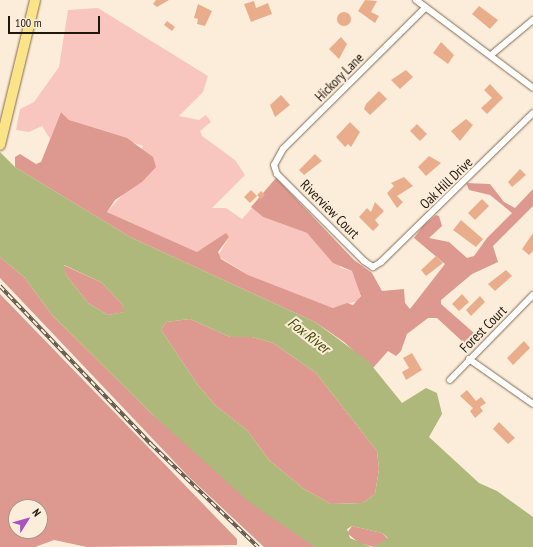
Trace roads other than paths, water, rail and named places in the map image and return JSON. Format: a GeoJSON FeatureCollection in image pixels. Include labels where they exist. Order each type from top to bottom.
{"type":"FeatureCollection","features":[{"type":"Feature","properties":{"kind":"main road"},"geometry":{"type":"LineString","coordinates":[[0,145],[15,91],[35,0]]}},
{"type":"Feature","properties":{"kind":"street"},"geometry":{"type":"LineString","coordinates":[[416,0],[533,88]]}},
{"type":"Feature","properties":{"kind":"street","name":"Hickory Lane"},"geometry":{"type":"LineString","coordinates":[[274,165],[283,149],[425,8]]}},
{"type":"Feature","properties":{"kind":"street"},"geometry":{"type":"LineString","coordinates":[[491,55],[533,20]]}},
{"type":"Feature","properties":{"kind":"street","name":"Oak Hill Drive"},"geometry":{"type":"LineString","coordinates":[[373,267],[533,113]]}},
{"type":"Feature","properties":{"kind":"street","name":"Riverview Court"},"geometry":{"type":"LineString","coordinates":[[274,165],[278,174],[373,267]]}},
{"type":"Feature","properties":{"kind":"street","name":"Forest Court"},"geometry":{"type":"LineString","coordinates":[[450,380],[533,295]]}},
{"type":"Feature","properties":{"kind":"street"},"geometry":{"type":"LineString","coordinates":[[469,359],[533,404]]}},
{"type":"Feature","properties":{"kind":"water","name":"Fox River"},"geometry":{"type":"Polygon","coordinates":[[[0,152],[15,167],[130,237],[315,322],[368,361],[402,403],[426,388],[437,393],[442,414],[429,437],[479,483],[497,491],[533,517],[533,547],[374,547],[388,538],[382,533],[352,526],[347,529],[350,538],[371,547],[315,547],[249,502],[152,414],[52,315],[25,278],[0,257],[0,152]],[[64,265],[66,275],[88,303],[108,315],[124,312],[122,304],[101,282],[64,265]],[[190,319],[166,322],[161,330],[198,385],[216,406],[247,430],[269,460],[304,489],[331,504],[363,503],[375,494],[379,469],[377,451],[316,373],[273,343],[252,337],[230,337],[190,319]]]}},
{"type":"Feature","properties":{"kind":"railway"},"geometry":{"type":"LineString","coordinates":[[0,286],[151,444],[258,547]]}}]}
